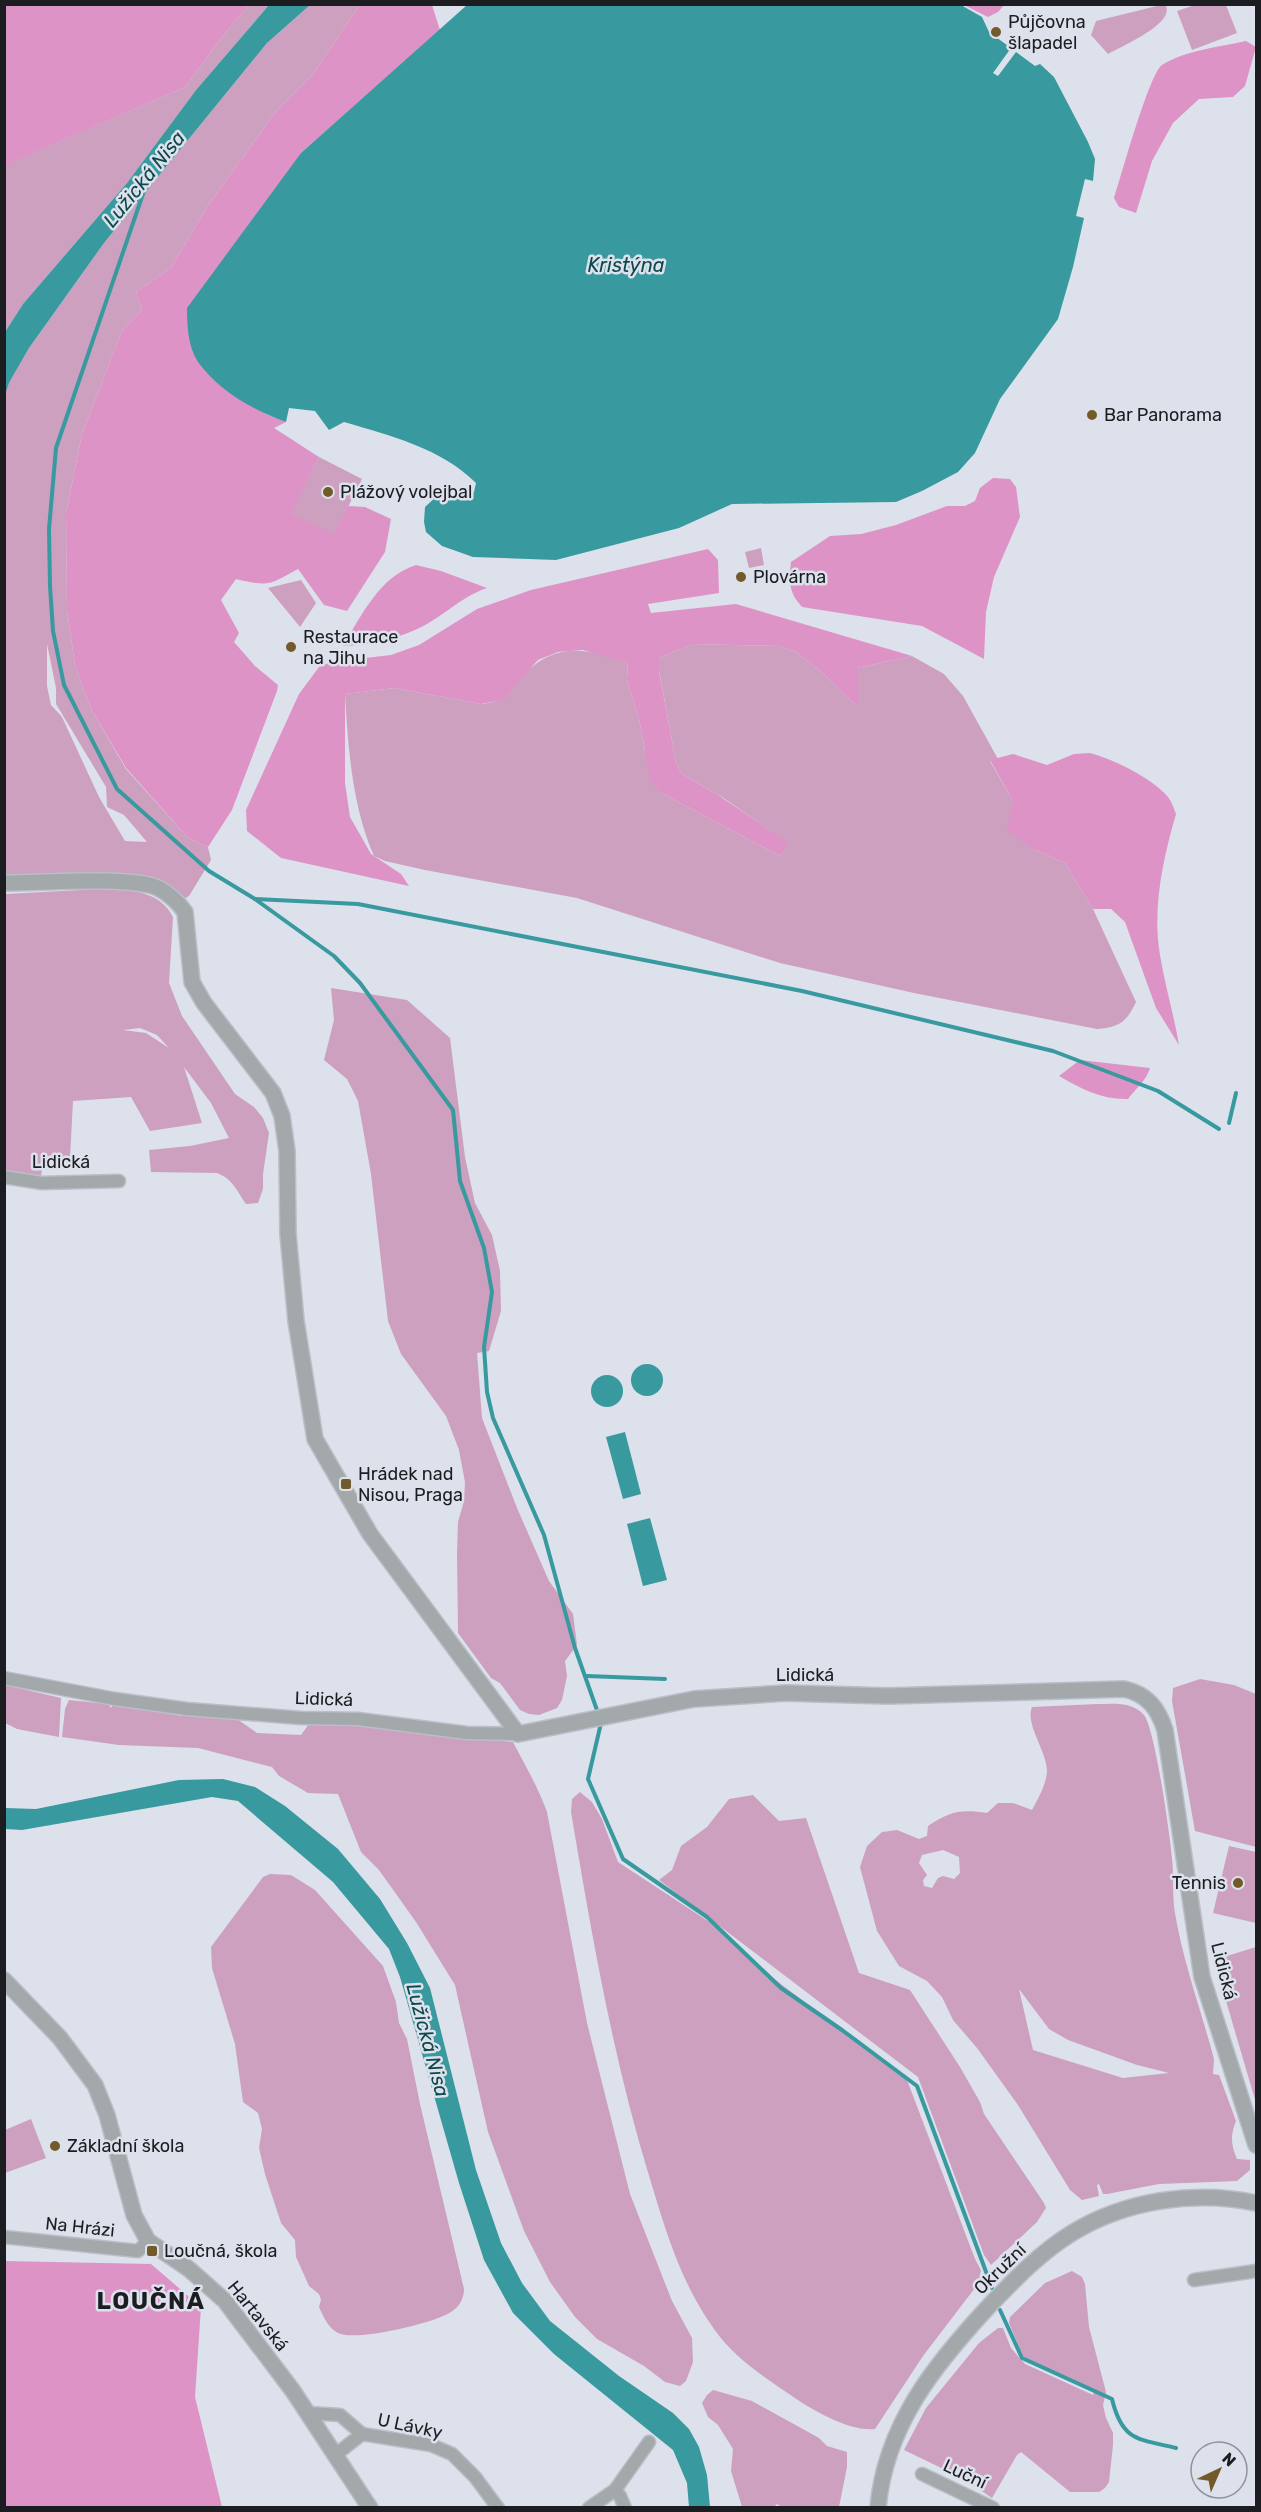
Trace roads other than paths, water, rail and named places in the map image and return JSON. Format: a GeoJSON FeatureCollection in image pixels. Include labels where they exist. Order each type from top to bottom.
{"type":"FeatureCollection","features":[{"type":"Feature","properties":{"kind":"street"},"geometry":{"type":"LineString","coordinates":[[4,883],[127,882],[149,885],[165,893],[185,912],[192,982],[204,1003],[273,1093],[282,1116],[287,1151],[288,1234],[296,1320],[315,1439],[370,1534],[518,1734]]}},
{"type":"Feature","properties":{"kind":"street","name":"Lidická"},"geometry":{"type":"LineString","coordinates":[[4,1177],[42,1184],[119,1181]]}},
{"type":"Feature","properties":{"kind":"street","name":"Lidická"},"geometry":{"type":"LineString","coordinates":[[4,1678],[115,1699],[187,1709],[301,1718],[358,1719],[467,1733],[518,1734],[694,1699],[786,1693],[888,1696],[1124,1689],[1142,1695],[1156,1709],[1165,1730],[1202,1977],[1257,2145]]}},
{"type":"Feature","properties":{"kind":"street","name":"Hartavská"},"geometry":{"type":"LineString","coordinates":[[4,1980],[60,2038],[95,2085],[107,2115],[134,2215],[148,2241],[189,2269],[225,2301],[307,2412],[370,2508]]}},
{"type":"Feature","properties":{"kind":"street","name":"Okružní"},"geometry":{"type":"LineString","coordinates":[[878,2508],[887,2458],[895,2436],[917,2393],[974,2323],[1016,2278],[1053,2246],[1072,2233],[1124,2210],[1165,2200],[1225,2199],[1257,2204]]}},
{"type":"Feature","properties":{"kind":"street","name":"Na Hrázi"},"geometry":{"type":"LineString","coordinates":[[4,2237],[138,2250],[148,2241]]}},
{"type":"Feature","properties":{"kind":"street"},"geometry":{"type":"LineString","coordinates":[[1194,2280],[1257,2271]]}},
{"type":"Feature","properties":{"kind":"street","name":"U Lávky"},"geometry":{"type":"LineString","coordinates":[[307,2412],[340,2415],[362,2434],[431,2445],[452,2454],[475,2477],[498,2508]]}},
{"type":"Feature","properties":{"kind":"street","name":"U Lávky"},"geometry":{"type":"LineString","coordinates":[[334,2456],[362,2434]]}},
{"type":"Feature","properties":{"kind":"street"},"geometry":{"type":"LineString","coordinates":[[589,2508],[615,2490],[649,2442]]}},
{"type":"Feature","properties":{"kind":"street","name":"Luční"},"geometry":{"type":"LineString","coordinates":[[922,2474],[993,2508]]}},
{"type":"Feature","properties":{"kind":"street"},"geometry":{"type":"LineString","coordinates":[[615,2490],[621,2496],[625,2508]]}},
{"type":"Feature","properties":{"kind":"water","name":"Lužická Nisa"},"geometry":{"type":"Polygon","coordinates":[[[269,5],[310,5],[267,43],[104,243],[29,348],[9,383],[5,395],[5,332],[23,304],[127,183],[196,90],[269,5]]]}},
{"type":"Feature","properties":{"kind":"water","name":"Kristýna"},"geometry":{"type":"Polygon","coordinates":[[[467,5],[961,5],[982,17],[989,32],[1011,48],[993,73],[998,76],[1016,52],[1035,66],[1040,64],[1054,77],[1095,159],[1093,181],[1085,179],[1076,216],[1084,218],[1073,267],[1058,319],[1000,399],[975,453],[958,472],[896,502],[732,504],[679,528],[556,560],[473,557],[442,546],[426,532],[424,522],[425,507],[438,495],[456,496],[474,492],[476,483],[462,471],[431,452],[380,433],[344,422],[329,430],[315,411],[289,408],[286,422],[261,412],[226,391],[216,382],[198,362],[192,350],[187,308],[301,153],[467,5]]]}},
{"type":"Feature","properties":{"kind":"water"},"geometry":{"type":"Polygon","coordinates":[[[647,1364],[658,1369],[663,1380],[658,1391],[647,1396],[636,1391],[631,1380],[636,1369],[647,1364]]]}},
{"type":"Feature","properties":{"kind":"water"},"geometry":{"type":"Polygon","coordinates":[[[607,1375],[618,1380],[623,1391],[618,1402],[607,1407],[596,1402],[591,1391],[596,1380],[607,1375]]]}},
{"type":"Feature","properties":{"kind":"water"},"geometry":{"type":"Polygon","coordinates":[[[625,1432],[641,1494],[623,1499],[606,1437],[625,1432]]]}},
{"type":"Feature","properties":{"kind":"water"},"geometry":{"type":"Polygon","coordinates":[[[650,1518],[667,1580],[643,1586],[627,1524],[650,1518]]]}},
{"type":"Feature","properties":{"kind":"water","name":"Lužická Nisa"},"geometry":{"type":"Polygon","coordinates":[[[223,1779],[255,1787],[285,1806],[338,1849],[380,1899],[407,1943],[430,1988],[476,2170],[501,2243],[522,2283],[550,2321],[619,2376],[673,2413],[689,2429],[699,2447],[707,2475],[710,2507],[689,2507],[687,2483],[673,2450],[554,2354],[513,2313],[484,2260],[459,2183],[400,1977],[389,1949],[333,1882],[238,1801],[212,1797],[22,1830],[5,1829],[5,1808],[36,1809],[179,1780],[223,1779]]]}},
{"type":"Feature","properties":{"kind":"waterway","name":"Lužická Nisa"},"geometry":{"type":"LineString","coordinates":[[145,188],[56,448],[49,529],[50,586],[53,631],[64,685],[117,789],[209,871],[255,899],[334,956],[360,983],[453,1110],[460,1181],[484,1248],[492,1292],[484,1347],[487,1392],[493,1418],[544,1535],[575,1648],[598,1713]]}},
{"type":"Feature","properties":{"kind":"waterway"},"geometry":{"type":"LineString","coordinates":[[255,899],[358,904],[802,991],[1053,1051],[1158,1091],[1219,1129]]}},
{"type":"Feature","properties":{"kind":"waterway"},"geometry":{"type":"LineString","coordinates":[[1229,1123],[1236,1093]]}},
{"type":"Feature","properties":{"kind":"waterway"},"geometry":{"type":"LineString","coordinates":[[587,1676],[665,1679]]}},
{"type":"Feature","properties":{"kind":"waterway"},"geometry":{"type":"LineString","coordinates":[[601,1723],[588,1779],[623,1859],[707,1917],[781,1988],[917,2086],[992,2288]]}},
{"type":"Feature","properties":{"kind":"waterway"},"geometry":{"type":"LineString","coordinates":[[1000,2310],[1022,2358],[1112,2399],[1121,2423],[1134,2436],[1176,2448]]}},
{"type":"Feature","properties":{"kind":"place","name":"Půjčovna šlapadel"},"geometry":{"type":"Point","coordinates":[996,32]}},
{"type":"Feature","properties":{"kind":"place","name":"Bar Panorama"},"geometry":{"type":"Point","coordinates":[1092,415]}},
{"type":"Feature","properties":{"kind":"place","name":"Plážový volejbal"},"geometry":{"type":"Point","coordinates":[328,492]}},
{"type":"Feature","properties":{"kind":"place","name":"Plovárna"},"geometry":{"type":"Point","coordinates":[741,577]}},
{"type":"Feature","properties":{"kind":"place","name":"Restaurace na Jihu"},"geometry":{"type":"Point","coordinates":[291,647]}},
{"type":"Feature","properties":{"kind":"place","name":"Hrádek nad Nisou, Praga"},"geometry":{"type":"Point","coordinates":[346,1484]}},
{"type":"Feature","properties":{"kind":"place","name":"Tennis"},"geometry":{"type":"Point","coordinates":[1238,1883]}},
{"type":"Feature","properties":{"kind":"place","name":"Základní škola"},"geometry":{"type":"Point","coordinates":[55,2146]}},
{"type":"Feature","properties":{"kind":"place","name":"Loučná, škola"},"geometry":{"type":"Point","coordinates":[152,2251]}},
{"type":"Feature","properties":{"kind":"district","name":"LOUČNÁ"},"geometry":{"type":"Point","coordinates":[151,2301]}}]}
